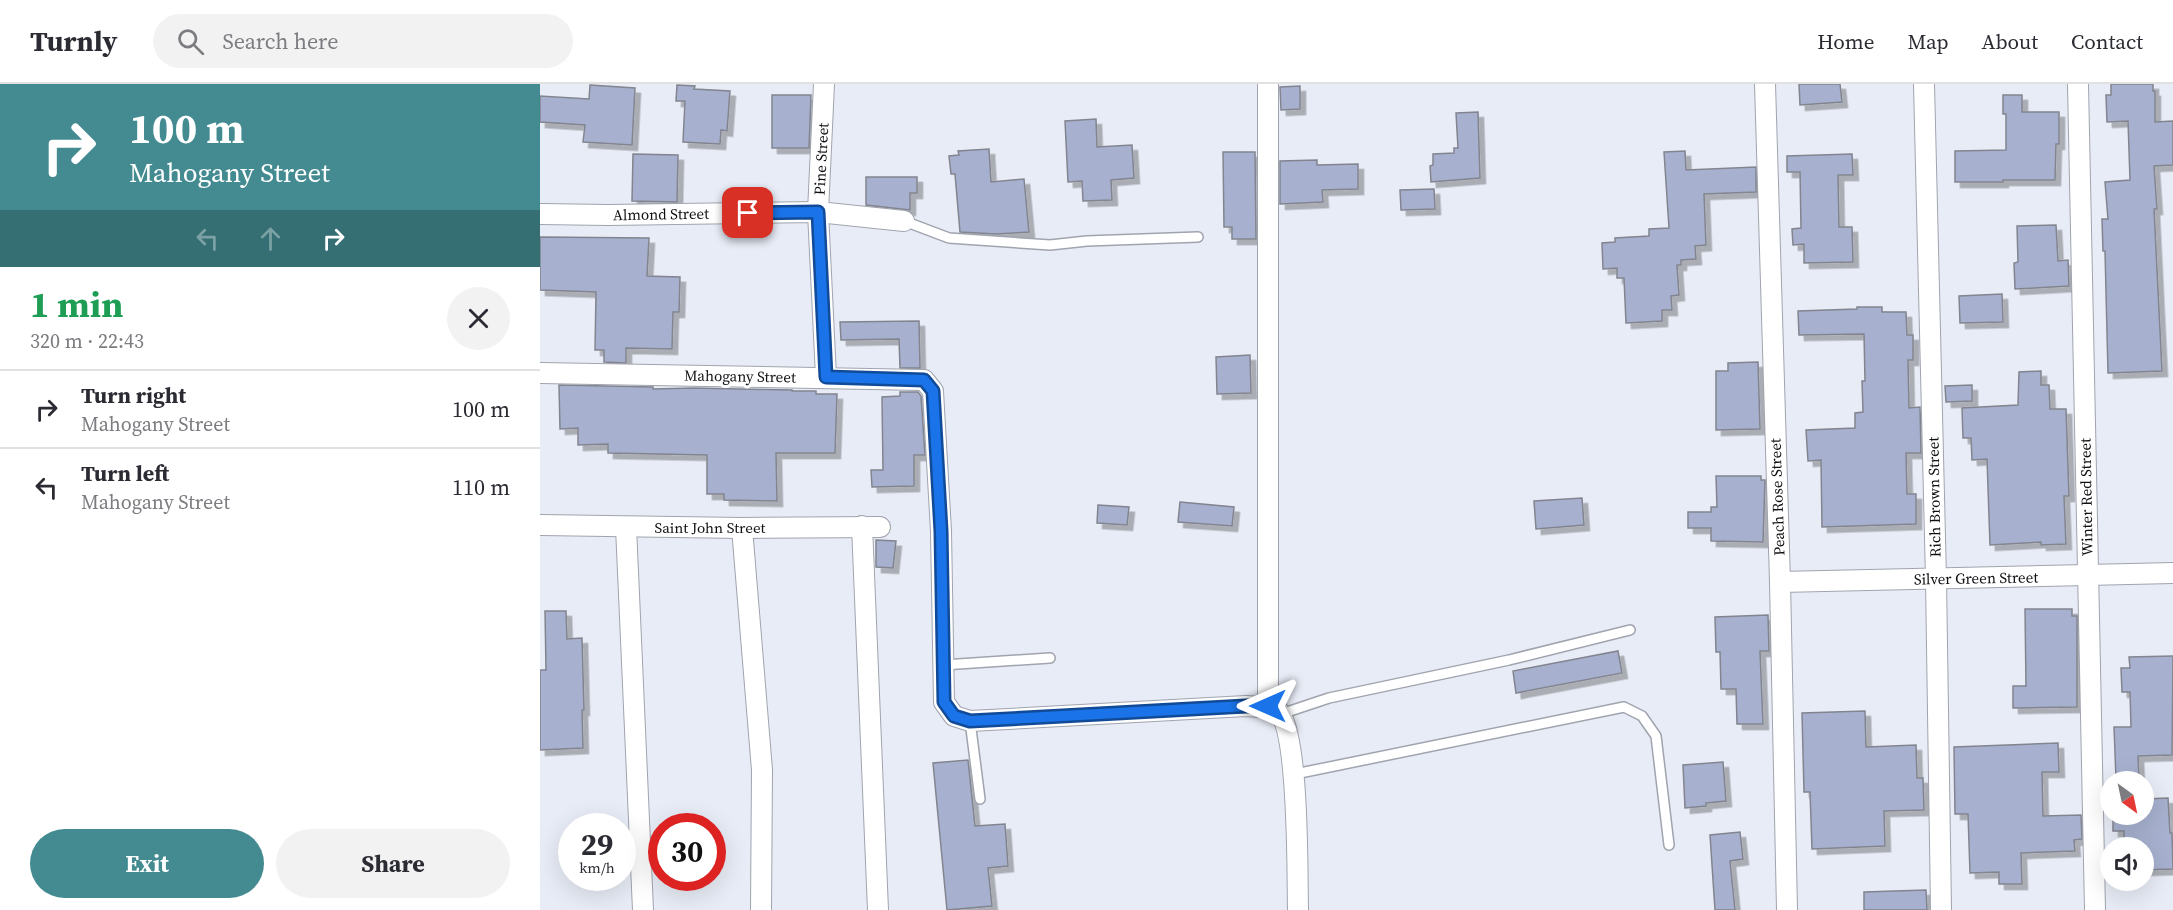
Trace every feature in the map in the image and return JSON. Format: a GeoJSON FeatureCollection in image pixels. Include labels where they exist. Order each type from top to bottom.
{"type":"FeatureCollection","features":[{"type":"Feature","properties":{"kind":"street","name":"Pine Street"},"geometry":{"type":"LineString","coordinates":[[824,84],[818,212],[826,377]]}},
{"type":"Feature","properties":{"kind":"street"},"geometry":{"type":"LineString","coordinates":[[1268,84],[1274,710],[1295,774],[1298,910]]}},
{"type":"Feature","properties":{"kind":"street","name":"Peach Rose Street"},"geometry":{"type":"LineString","coordinates":[[1765,84],[1787,910]]}},
{"type":"Feature","properties":{"kind":"street","name":"Rich Brown Street"},"geometry":{"type":"LineString","coordinates":[[1924,84],[1936,579],[1941,910]]}},
{"type":"Feature","properties":{"kind":"street","name":"Winter Red Street"},"geometry":{"type":"LineString","coordinates":[[2078,84],[2095,910]]}},
{"type":"Feature","properties":{"kind":"street","name":"Almond Street"},"geometry":{"type":"LineString","coordinates":[[540,214],[818,212],[904,221]]}},
{"type":"Feature","properties":{"kind":"street","name":"Mahogany Street"},"geometry":{"type":"LineString","coordinates":[[540,374],[924,380],[933,391],[941,531],[944,702],[954,716],[970,721]]}},
{"type":"Feature","properties":{"kind":"street","name":"Saint John Street"},"geometry":{"type":"LineString","coordinates":[[540,525],[871,527],[878,910]]}},
{"type":"Feature","properties":{"kind":"street"},"geometry":{"type":"LineString","coordinates":[[626,527],[643,910]]}},
{"type":"Feature","properties":{"kind":"street"},"geometry":{"type":"LineString","coordinates":[[742,528],[762,770],[761,910]]}},
{"type":"Feature","properties":{"kind":"street","name":"Silver Green Street"},"geometry":{"type":"LineString","coordinates":[[1780,582],[2173,573]]}},
{"type":"Feature","properties":{"kind":"street"},"geometry":{"type":"LineString","coordinates":[[970,721],[1246,706],[1274,710]]}},
{"type":"Feature","properties":{"kind":"lane"},"geometry":{"type":"LineString","coordinates":[[904,221],[949,238],[1050,245],[1087,241],[1198,237]]}},
{"type":"Feature","properties":{"kind":"lane"},"geometry":{"type":"LineString","coordinates":[[1274,710],[1509,660],[1630,630]]}},
{"type":"Feature","properties":{"kind":"lane"},"geometry":{"type":"LineString","coordinates":[[943,665],[1050,658]]}},
{"type":"Feature","properties":{"kind":"lane"},"geometry":{"type":"LineString","coordinates":[[1295,774],[1624,707],[1642,716],[1656,736],[1669,846]]}},
{"type":"Feature","properties":{"kind":"lane"},"geometry":{"type":"LineString","coordinates":[[970,721],[980,799]]}},
{"type":"Feature","properties":{"kind":"building"},"geometry":{"type":"Polygon","coordinates":[[[1799,84],[1840,84],[1842,102],[1800,105],[1799,84]]]}},
{"type":"Feature","properties":{"kind":"building"},"geometry":{"type":"Polygon","coordinates":[[[2111,84],[2153,84],[2155,122],[2173,121],[2173,165],[2154,166],[2162,371],[2108,373],[2102,219],[2108,219],[2105,182],[2130,180],[2128,121],[2107,122],[2106,95],[2111,95],[2111,84]]]}},
{"type":"Feature","properties":{"kind":"building"},"geometry":{"type":"Polygon","coordinates":[[[590,85],[635,88],[632,145],[583,142],[585,125],[540,122],[540,96],[589,99],[590,85]]]}},
{"type":"Feature","properties":{"kind":"building"},"geometry":{"type":"Polygon","coordinates":[[[677,85],[695,86],[694,89],[730,91],[727,131],[721,130],[720,144],[683,142],[685,101],[676,101],[677,85]]]}},
{"type":"Feature","properties":{"kind":"building"},"geometry":{"type":"Polygon","coordinates":[[[1300,86],[1300,109],[1281,110],[1280,87],[1300,86]]]}},
{"type":"Feature","properties":{"kind":"building"},"geometry":{"type":"Polygon","coordinates":[[[772,95],[811,95],[809,148],[772,148],[772,95]]]}},
{"type":"Feature","properties":{"kind":"building"},"geometry":{"type":"Polygon","coordinates":[[[2003,95],[2022,95],[2022,112],[2059,112],[2059,144],[2056,144],[2055,180],[1955,182],[1955,151],[2006,150],[2006,114],[2003,114],[2003,95]]]}},
{"type":"Feature","properties":{"kind":"building"},"geometry":{"type":"Polygon","coordinates":[[[1478,112],[1480,178],[1431,182],[1430,166],[1433,165],[1433,154],[1454,153],[1454,148],[1458,148],[1456,113],[1478,112]]]}},
{"type":"Feature","properties":{"kind":"building"},"geometry":{"type":"Polygon","coordinates":[[[1096,119],[1097,147],[1132,145],[1134,178],[1111,180],[1112,200],[1083,201],[1082,181],[1068,182],[1065,121],[1096,119]]]}},
{"type":"Feature","properties":{"kind":"building"},"geometry":{"type":"Polygon","coordinates":[[[989,149],[991,182],[1024,179],[1029,232],[996,234],[960,232],[955,174],[951,174],[949,156],[959,155],[958,151],[989,149]]]}},
{"type":"Feature","properties":{"kind":"building"},"geometry":{"type":"Polygon","coordinates":[[[1685,151],[1686,170],[1756,167],[1756,192],[1704,194],[1706,245],[1695,246],[1696,259],[1681,260],[1681,265],[1677,265],[1679,295],[1671,296],[1672,310],[1662,310],[1662,321],[1626,323],[1624,278],[1617,278],[1617,268],[1603,269],[1602,243],[1615,242],[1615,238],[1649,236],[1649,229],[1669,228],[1664,152],[1685,151]]]}},
{"type":"Feature","properties":{"kind":"building"},"geometry":{"type":"Polygon","coordinates":[[[1223,152],[1255,152],[1256,239],[1232,239],[1232,227],[1224,227],[1223,152]]]}},
{"type":"Feature","properties":{"kind":"building"},"geometry":{"type":"Polygon","coordinates":[[[633,154],[678,155],[677,202],[632,201],[633,154]]]}},
{"type":"Feature","properties":{"kind":"building"},"geometry":{"type":"Polygon","coordinates":[[[1852,154],[1853,175],[1838,175],[1839,227],[1852,227],[1853,262],[1804,263],[1804,244],[1793,245],[1792,229],[1801,228],[1800,172],[1787,172],[1787,156],[1852,154]]]}},
{"type":"Feature","properties":{"kind":"building"},"geometry":{"type":"Polygon","coordinates":[[[1317,160],[1317,165],[1358,164],[1358,189],[1322,190],[1323,202],[1280,204],[1280,161],[1317,160]]]}},
{"type":"Feature","properties":{"kind":"building"},"geometry":{"type":"Polygon","coordinates":[[[866,177],[917,177],[917,193],[910,193],[910,210],[866,205],[866,177]]]}},
{"type":"Feature","properties":{"kind":"building"},"geometry":{"type":"Polygon","coordinates":[[[1434,189],[1435,209],[1401,210],[1400,190],[1434,189]]]}},
{"type":"Feature","properties":{"kind":"building"},"geometry":{"type":"Polygon","coordinates":[[[2056,225],[2058,261],[2068,260],[2069,286],[2015,289],[2014,263],[2018,262],[2017,226],[2056,225]]]}},
{"type":"Feature","properties":{"kind":"building"},"geometry":{"type":"Polygon","coordinates":[[[540,237],[649,238],[647,276],[680,277],[679,312],[673,312],[672,349],[626,348],[626,363],[604,362],[604,350],[595,350],[596,292],[540,290],[540,237]]]}},
{"type":"Feature","properties":{"kind":"building"},"geometry":{"type":"Polygon","coordinates":[[[2002,294],[2003,322],[1960,323],[1959,296],[2002,294]]]}},
{"type":"Feature","properties":{"kind":"building"},"geometry":{"type":"Polygon","coordinates":[[[1857,307],[1882,307],[1882,312],[1906,312],[1907,335],[1913,335],[1913,360],[1908,360],[1909,408],[1920,407],[1921,453],[1906,453],[1907,494],[1916,494],[1916,524],[1822,527],[1821,460],[1808,461],[1806,430],[1855,428],[1855,413],[1863,412],[1864,334],[1799,335],[1798,311],[1857,309],[1857,307]]]}},
{"type":"Feature","properties":{"kind":"building"},"geometry":{"type":"Polygon","coordinates":[[[919,321],[920,368],[900,368],[899,339],[841,340],[840,322],[919,321]]]}},
{"type":"Feature","properties":{"kind":"building"},"geometry":{"type":"Polygon","coordinates":[[[1250,355],[1251,393],[1217,394],[1216,357],[1250,355]]]}},
{"type":"Feature","properties":{"kind":"building"},"geometry":{"type":"Polygon","coordinates":[[[1758,362],[1760,429],[1716,430],[1716,371],[1728,371],[1728,363],[1758,362]]]}},
{"type":"Feature","properties":{"kind":"building"},"geometry":{"type":"Polygon","coordinates":[[[2041,371],[2041,385],[2049,385],[2050,409],[2066,409],[2069,496],[2064,496],[2066,544],[2041,545],[2041,542],[1990,545],[1987,459],[1972,460],[1971,438],[1963,438],[1962,408],[2018,405],[2019,372],[2041,371]]]}},
{"type":"Feature","properties":{"kind":"building"},"geometry":{"type":"Polygon","coordinates":[[[559,385],[653,387],[653,389],[792,390],[816,391],[816,394],[837,394],[835,453],[776,453],[777,501],[724,500],[724,494],[707,494],[707,455],[608,453],[608,444],[578,445],[578,428],[560,429],[559,385]]]}},
{"type":"Feature","properties":{"kind":"building"},"geometry":{"type":"Polygon","coordinates":[[[1972,385],[1972,401],[1946,402],[1945,386],[1972,385]]]}},
{"type":"Feature","properties":{"kind":"building"},"geometry":{"type":"Polygon","coordinates":[[[900,392],[918,392],[921,396],[925,455],[914,455],[914,486],[872,487],[871,470],[883,470],[882,397],[900,396],[900,392]]]}},
{"type":"Feature","properties":{"kind":"building"},"geometry":{"type":"Polygon","coordinates":[[[1716,476],[1761,476],[1761,480],[1765,480],[1763,542],[1711,541],[1711,528],[1688,528],[1688,512],[1711,512],[1711,507],[1717,507],[1716,476]]]}},
{"type":"Feature","properties":{"kind":"building"},"geometry":{"type":"Polygon","coordinates":[[[1582,498],[1584,525],[1536,529],[1534,501],[1582,498]]]}},
{"type":"Feature","properties":{"kind":"building"},"geometry":{"type":"Polygon","coordinates":[[[1180,502],[1234,507],[1232,526],[1178,522],[1180,502]]]}},
{"type":"Feature","properties":{"kind":"building"},"geometry":{"type":"Polygon","coordinates":[[[1098,505],[1129,507],[1127,525],[1097,523],[1098,505]]]}},
{"type":"Feature","properties":{"kind":"building"},"geometry":{"type":"Polygon","coordinates":[[[876,540],[896,541],[893,568],[876,567],[876,540]]]}},
{"type":"Feature","properties":{"kind":"building"},"geometry":{"type":"Polygon","coordinates":[[[2025,609],[2072,609],[2072,616],[2077,616],[2077,707],[2013,708],[2013,686],[2026,686],[2025,609]]]}},
{"type":"Feature","properties":{"kind":"building"},"geometry":{"type":"Polygon","coordinates":[[[545,611],[566,611],[567,639],[582,638],[583,748],[540,750],[540,670],[546,670],[545,611]]]}},
{"type":"Feature","properties":{"kind":"building"},"geometry":{"type":"Polygon","coordinates":[[[1768,615],[1769,651],[1760,651],[1763,724],[1737,724],[1736,689],[1721,689],[1720,652],[1716,652],[1715,617],[1768,615]]]}},
{"type":"Feature","properties":{"kind":"building"},"geometry":{"type":"Polygon","coordinates":[[[1618,651],[1622,673],[1516,693],[1513,671],[1618,651]]]}},
{"type":"Feature","properties":{"kind":"building"},"geometry":{"type":"Polygon","coordinates":[[[2173,656],[2172,755],[2138,756],[2139,771],[2116,771],[2114,727],[2131,727],[2130,692],[2122,692],[2121,668],[2130,668],[2129,657],[2173,656]]]}},
{"type":"Feature","properties":{"kind":"building"},"geometry":{"type":"Polygon","coordinates":[[[1865,711],[1866,747],[1916,745],[1917,778],[1923,778],[1924,810],[1884,811],[1885,846],[1812,849],[1810,792],[1804,792],[1802,713],[1865,711]]]}},
{"type":"Feature","properties":{"kind":"building"},"geometry":{"type":"Polygon","coordinates":[[[2058,743],[2059,772],[2042,772],[2043,816],[2081,815],[2082,839],[2074,840],[2075,851],[2021,853],[2022,884],[1999,884],[1999,872],[1970,873],[1968,814],[1955,814],[1954,747],[2058,743]]]}},
{"type":"Feature","properties":{"kind":"building"},"geometry":{"type":"Polygon","coordinates":[[[968,760],[975,826],[1005,824],[1008,866],[988,868],[992,906],[947,910],[933,763],[968,760]]]}},
{"type":"Feature","properties":{"kind":"building"},"geometry":{"type":"Polygon","coordinates":[[[1723,762],[1726,801],[1685,808],[1683,765],[1723,762]]]}},
{"type":"Feature","properties":{"kind":"building"},"geometry":{"type":"Polygon","coordinates":[[[2168,798],[2173,869],[2154,870],[2154,837],[2124,837],[2124,831],[2113,831],[2113,825],[2154,825],[2154,799],[2168,798]]]}},
{"type":"Feature","properties":{"kind":"building"},"geometry":{"type":"Polygon","coordinates":[[[1740,832],[1743,859],[1730,861],[1735,910],[1715,910],[1710,835],[1740,832]]]}},
{"type":"Feature","properties":{"kind":"building"},"geometry":{"type":"Polygon","coordinates":[[[1926,890],[1927,910],[1864,910],[1864,892],[1926,890]]]}},
{"type":"Feature","properties":{"kind":"route"},"geometry":{"type":"LineString","coordinates":[[748,213],[818,212],[826,377],[924,380],[933,391],[941,531],[944,702],[954,716],[970,721],[1268,706]]}}]}
